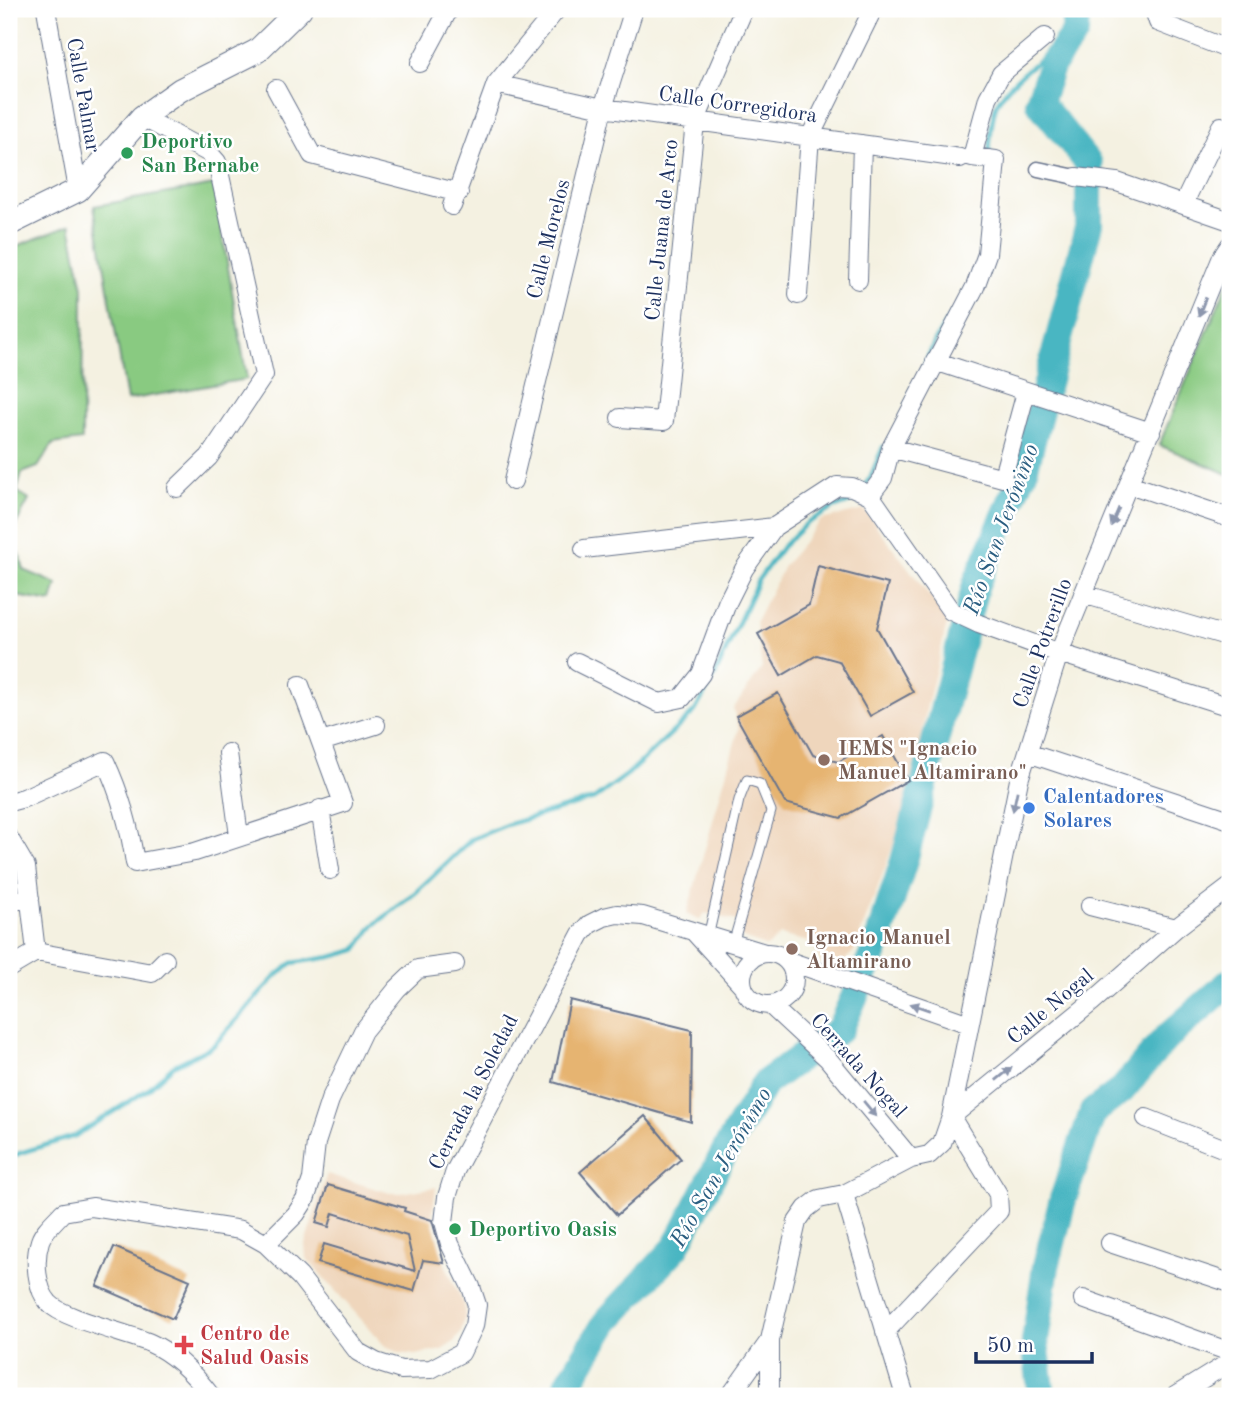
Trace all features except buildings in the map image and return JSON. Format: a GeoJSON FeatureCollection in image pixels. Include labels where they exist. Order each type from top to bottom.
{"type":"FeatureCollection","features":[{"type":"Feature","properties":{"kind":"street","name":"Calle Palmar"},"geometry":{"type":"LineString","coordinates":[[46,9],[78,190]]}},
{"type":"Feature","properties":{"kind":"street"},"geometry":{"type":"LineString","coordinates":[[9,224],[78,190],[142,117],[180,90],[257,51],[300,9]]}},
{"type":"Feature","properties":{"kind":"street"},"geometry":{"type":"LineString","coordinates":[[420,63],[449,9]]}},
{"type":"Feature","properties":{"kind":"street"},"geometry":{"type":"LineString","coordinates":[[276,89],[312,155],[455,200],[496,84],[557,9]]}},
{"type":"Feature","properties":{"kind":"street","name":"Calle Morelos"},"geometry":{"type":"LineString","coordinates":[[513,481],[603,108],[634,9]]}},
{"type":"Feature","properties":{"kind":"street","name":"Calle Juana de Arco"},"geometry":{"type":"LineString","coordinates":[[620,418],[664,421],[695,122],[744,9]]}},
{"type":"Feature","properties":{"kind":"street"},"geometry":{"type":"LineString","coordinates":[[799,295],[810,137],[873,9]]}},
{"type":"Feature","properties":{"kind":"street"},"geometry":{"type":"LineString","coordinates":[[1159,9],[1156,16],[1158,22],[1230,50]]}},
{"type":"Feature","properties":{"kind":"street"},"geometry":{"type":"LineString","coordinates":[[863,492],[883,478],[891,448],[935,360],[964,311],[987,254],[979,158],[988,97],[1001,74],[1045,37]]}},
{"type":"Feature","properties":{"kind":"street","name":"Calle Corregidora"},"geometry":{"type":"LineString","coordinates":[[496,84],[603,108],[979,158]]}},
{"type":"Feature","properties":{"kind":"street"},"geometry":{"type":"LineString","coordinates":[[142,117],[209,153],[217,162],[264,374],[209,457],[177,488]]}},
{"type":"Feature","properties":{"kind":"street"},"geometry":{"type":"LineString","coordinates":[[1184,203],[1221,126]]}},
{"type":"Feature","properties":{"kind":"street"},"geometry":{"type":"LineString","coordinates":[[858,280],[862,144]]}},
{"type":"Feature","properties":{"kind":"street"},"geometry":{"type":"LineString","coordinates":[[1038,169],[1117,182],[1230,221]]}},
{"type":"Feature","properties":{"kind":"street","name":"Calle Potrerillo"},"geometry":{"type":"LineString","coordinates":[[951,1117],[1019,780],[1059,653],[1222,257],[1230,246]]}},
{"type":"Feature","properties":{"kind":"street"},"geometry":{"type":"LineString","coordinates":[[935,360],[1151,432]]}},
{"type":"Feature","properties":{"kind":"street"},"geometry":{"type":"LineString","coordinates":[[891,448],[1004,474],[1029,392]]}},
{"type":"Feature","properties":{"kind":"street"},"geometry":{"type":"LineString","coordinates":[[1129,484],[1230,518]]}},
{"type":"Feature","properties":{"kind":"street"},"geometry":{"type":"LineString","coordinates":[[577,662],[659,703],[682,698],[701,674],[727,603],[744,569],[774,527],[837,486],[863,492],[951,611],[1059,653],[1230,707]]}},
{"type":"Feature","properties":{"kind":"street"},"geometry":{"type":"LineString","coordinates":[[584,549],[774,527]]}},
{"type":"Feature","properties":{"kind":"street"},"geometry":{"type":"LineString","coordinates":[[1083,594],[1230,637]]}},
{"type":"Feature","properties":{"kind":"street"},"geometry":{"type":"LineString","coordinates":[[9,802],[24,798],[105,761],[131,834],[135,863],[195,852],[343,803],[300,685]]}},
{"type":"Feature","properties":{"kind":"street"},"geometry":{"type":"LineString","coordinates":[[321,742],[376,725]]}},
{"type":"Feature","properties":{"kind":"street"},"geometry":{"type":"LineString","coordinates":[[228,753],[239,836]]}},
{"type":"Feature","properties":{"kind":"street"},"geometry":{"type":"LineString","coordinates":[[1028,753],[1230,820]]}},
{"type":"Feature","properties":{"kind":"street"},"geometry":{"type":"LineString","coordinates":[[320,809],[330,870]]}},
{"type":"Feature","properties":{"kind":"street"},"geometry":{"type":"LineString","coordinates":[[9,838],[26,867],[36,952]]}},
{"type":"Feature","properties":{"kind":"street","name":"Calle Nogal"},"geometry":{"type":"LineString","coordinates":[[951,1117],[1092,1002],[1176,928],[1230,887]]}},
{"type":"Feature","properties":{"kind":"street"},"geometry":{"type":"LineString","coordinates":[[9,902],[30,898]]}},
{"type":"Feature","properties":{"kind":"street"},"geometry":{"type":"LineString","coordinates":[[1090,906],[1176,928]]}},
{"type":"Feature","properties":{"kind":"street","name":"Cerrada la Soledad"},"geometry":{"type":"LineString","coordinates":[[211,1396],[175,1358],[151,1343],[69,1314],[49,1304],[36,1275],[40,1240],[63,1212],[92,1207],[241,1230],[266,1244],[300,1277],[358,1352],[376,1362],[401,1370],[431,1369],[461,1353],[474,1326],[478,1305],[450,1244],[444,1222],[447,1197],[455,1171],[571,950],[590,924],[604,916],[617,914],[643,916],[765,953]]}},
{"type":"Feature","properties":{"kind":"street","name":"Cerrada la Soledad"},"geometry":{"type":"LineString","coordinates":[[701,935],[743,986]]}},
{"type":"Feature","properties":{"kind":"street"},"geometry":{"type":"LineString","coordinates":[[9,968],[36,952],[152,973],[165,960]]}},
{"type":"Feature","properties":{"kind":"street"},"geometry":{"type":"LineString","coordinates":[[786,960],[794,975],[791,991],[779,1003],[770,1005],[753,1000],[743,986],[744,968],[757,956],[765,953],[776,954],[786,960],[969,1024]]}},
{"type":"Feature","properties":{"kind":"street"},"geometry":{"type":"LineString","coordinates":[[266,1244],[296,1214],[305,1200],[312,1179],[316,1143],[345,1065],[363,1031],[397,989],[418,969],[455,964]]}},
{"type":"Feature","properties":{"kind":"street","name":"Cerrada Nogal"},"geometry":{"type":"LineString","coordinates":[[770,1005],[828,1059],[911,1159]]}},
{"type":"Feature","properties":{"kind":"street"},"geometry":{"type":"LineString","coordinates":[[770,1396],[770,1340],[797,1222],[806,1209],[819,1199],[844,1194],[911,1159],[929,1155],[942,1143],[951,1117]]}},
{"type":"Feature","properties":{"kind":"street"},"geometry":{"type":"LineString","coordinates":[[885,1332],[999,1211],[998,1195],[951,1117]]}},
{"type":"Feature","properties":{"kind":"street"},"geometry":{"type":"LineString","coordinates":[[1146,1118],[1230,1150]]}},
{"type":"Feature","properties":{"kind":"street"},"geometry":{"type":"LineString","coordinates":[[844,1194],[905,1396]]}},
{"type":"Feature","properties":{"kind":"street"},"geometry":{"type":"LineString","coordinates":[[1110,1243],[1230,1283]]}},
{"type":"Feature","properties":{"kind":"street"},"geometry":{"type":"LineString","coordinates":[[1083,1299],[1230,1352]]}},
{"type":"Feature","properties":{"kind":"street"},"geometry":{"type":"LineString","coordinates":[[730,1396],[770,1340]]}},
{"type":"Feature","properties":{"kind":"street"},"geometry":{"type":"LineString","coordinates":[[1175,1396],[1230,1362]]}},
{"type":"Feature","properties":{"kind":"lane"},"geometry":{"type":"LineString","coordinates":[[701,935],[747,780],[760,784],[771,811],[733,944]]}},
{"type":"Feature","properties":{"kind":"shaded area","name":"IEMS \"Ignacio Manuel Altamirano\""},"geometry":{"type":"Polygon","coordinates":[[[864,510],[948,620],[926,710],[913,792],[854,951],[838,968],[823,965],[812,943],[780,935],[767,947],[741,937],[741,922],[705,913],[699,920],[687,913],[739,728],[733,709],[762,668],[756,621],[784,566],[821,520],[864,510]]]}},
{"type":"Feature","properties":{"kind":"shaded area"},"geometry":{"type":"Polygon","coordinates":[[[327,1174],[390,1193],[436,1187],[432,1219],[444,1262],[464,1305],[465,1318],[461,1332],[454,1342],[442,1350],[415,1355],[400,1353],[384,1345],[306,1258],[305,1244],[327,1174]]]}},
{"type":"Feature","properties":{"kind":"green space"},"geometry":{"type":"Polygon","coordinates":[[[214,185],[247,379],[127,400],[94,206],[214,185]]]}},
{"type":"Feature","properties":{"kind":"green space"},"geometry":{"type":"Polygon","coordinates":[[[70,225],[83,288],[82,440],[53,444],[38,467],[22,473],[17,491],[29,500],[9,537],[9,249],[70,225]]]}},
{"type":"Feature","properties":{"kind":"green space"},"geometry":{"type":"Polygon","coordinates":[[[1230,277],[1230,475],[1159,445],[1230,277]]]}},
{"type":"Feature","properties":{"kind":"green space"},"geometry":{"type":"Polygon","coordinates":[[[9,540],[20,556],[24,570],[57,584],[52,602],[16,596],[9,585],[9,540]]]}},
{"type":"Feature","properties":{"kind":"waterway","name":"Río San Jerónimo"},"geometry":{"type":"LineString","coordinates":[[568,1384],[607,1321],[676,1247],[726,1149],[765,1083],[840,1029],[875,950],[904,861],[976,584],[1024,471],[1089,224],[1089,164],[1039,102],[1052,64],[1075,33],[1076,9]]}},
{"type":"Feature","properties":{"kind":"waterway"},"geometry":{"type":"LineString","coordinates":[[989,155],[993,118],[1002,96],[1031,66],[1075,33]]}},
{"type":"Feature","properties":{"kind":"waterway"},"geometry":{"type":"LineString","coordinates":[[924,368],[935,340],[952,314]]}},
{"type":"Feature","properties":{"kind":"waterway"},"geometry":{"type":"LineString","coordinates":[[864,486],[883,447]]}},
{"type":"Feature","properties":{"kind":"waterway"},"geometry":{"type":"LineString","coordinates":[[9,1159],[75,1136],[147,1090],[173,1066],[213,1046],[275,977],[292,963],[356,950],[373,926],[415,893],[472,839],[506,825],[594,799],[628,774],[695,711],[714,677],[758,580],[782,547],[807,523],[833,508],[853,501],[859,493]]}},
{"type":"Feature","properties":{"kind":"waterway"},"geometry":{"type":"LineString","coordinates":[[1042,1396],[1035,1342],[1046,1266],[1063,1199],[1093,1112],[1122,1090],[1165,1039],[1230,982]]}},
{"type":"Feature","properties":{"kind":"place","name":"Deportivo San Bernabe"},"geometry":{"type":"Point","coordinates":[127,153]}},
{"type":"Feature","properties":{"kind":"place","name":"IEMS \"Ignacio Manuel Altamirano\""},"geometry":{"type":"Point","coordinates":[824,760]}},
{"type":"Feature","properties":{"kind":"place","name":"Calentadores Solares"},"geometry":{"type":"Point","coordinates":[1029,808]}},
{"type":"Feature","properties":{"kind":"place","name":"Ignacio Manuel Altamirano"},"geometry":{"type":"Point","coordinates":[792,949]}},
{"type":"Feature","properties":{"kind":"place","name":"Deportivo Oasis"},"geometry":{"type":"Point","coordinates":[455,1229]}},
{"type":"Feature","properties":{"kind":"place","name":"Centro de Salud Oasis"},"geometry":{"type":"Point","coordinates":[184,1345]}}]}
